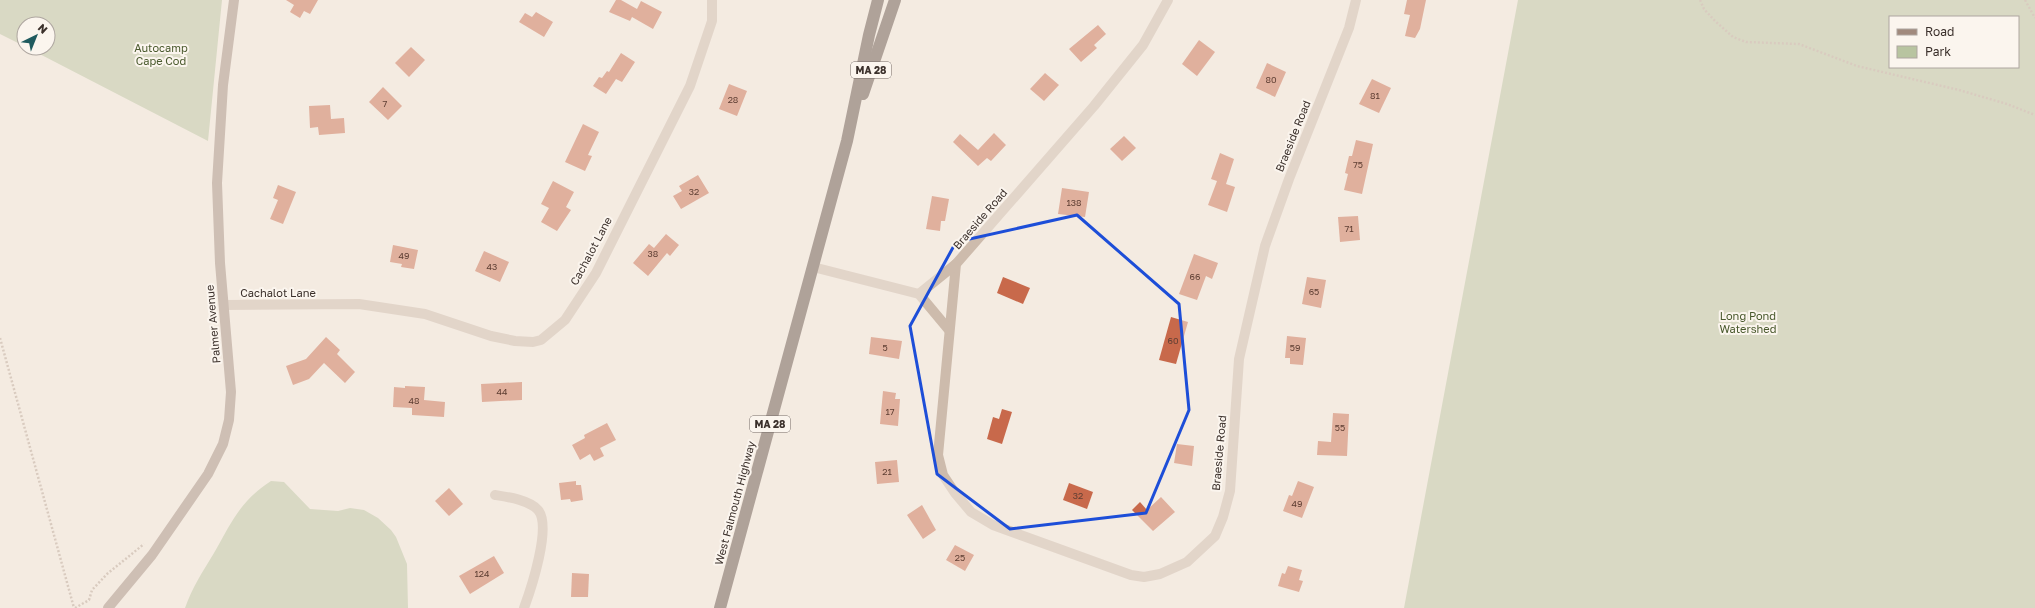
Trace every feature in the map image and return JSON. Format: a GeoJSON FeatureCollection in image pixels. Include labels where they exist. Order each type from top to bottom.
{"type":"FeatureCollection","features":[{"type":"Feature","properties":{"kind":"highway","name":"MA 28"},"geometry":{"type":"LineString","coordinates":[[813,267],[847,141],[869,35],[878,0]]}},
{"type":"Feature","properties":{"kind":"highway","name":"MA 28"},"geometry":{"type":"LineString","coordinates":[[847,141],[895,0]]}},
{"type":"Feature","properties":{"kind":"highway","name":"West Falmouth Highway"},"geometry":{"type":"LineString","coordinates":[[720,608],[813,267]]}},
{"type":"Feature","properties":{"kind":"main road","name":"Palmer Avenue"},"geometry":{"type":"LineString","coordinates":[[108,608],[168,533],[208,474],[223,444],[229,420],[231,392],[220,263],[217,176],[223,85],[234,0]]}},
{"type":"Feature","properties":{"kind":"street","name":"Cachalot Lane"},"geometry":{"type":"LineString","coordinates":[[224,305],[359,304],[425,314],[491,336],[515,341],[533,342],[541,340],[565,320],[596,273],[690,86],[712,21],[712,0]]}},
{"type":"Feature","properties":{"kind":"street","name":"Braeside Road"},"geometry":{"type":"LineString","coordinates":[[919,294],[956,264],[1104,94],[1143,45],[1168,0]]}},
{"type":"Feature","properties":{"kind":"street","name":"Braeside Road"},"geometry":{"type":"LineString","coordinates":[[956,264],[938,455],[943,475],[955,493],[971,512],[993,525],[1132,575],[1144,577],[1172,569],[1197,554],[1215,536],[1223,517],[1230,491],[1239,359],[1265,246],[1289,179],[1349,28],[1356,0]]}},
{"type":"Feature","properties":{"kind":"street"},"geometry":{"type":"LineString","coordinates":[[813,267],[919,294],[949,330]]}},
{"type":"Feature","properties":{"kind":"street"},"geometry":{"type":"LineString","coordinates":[[495,495],[510,497],[535,507],[540,511],[544,522],[537,572],[524,608]]}},
{"type":"Feature","properties":{"kind":"path"},"geometry":{"type":"LineString","coordinates":[[1700,0],[1704,9],[1715,22],[1733,38],[1746,42],[1799,44],[1857,66],[1959,90],[2007,104],[2035,115]]}},
{"type":"Feature","properties":{"kind":"path"},"geometry":{"type":"LineString","coordinates":[[2025,0],[2035,18]]}},
{"type":"Feature","properties":{"kind":"path"},"geometry":{"type":"LineString","coordinates":[[0,338],[75,608],[89,600],[92,590],[107,574],[130,555],[149,540],[168,533]]}},
{"type":"Feature","properties":{"kind":"highlighted area"},"geometry":{"type":"Polygon","coordinates":[[[1077,215],[1179,304],[1189,410],[1146,513],[1010,529],[937,474],[910,326],[956,242],[1077,215]]]}},
{"type":"Feature","properties":{"kind":"green space","name":"Autocamp Cape Cod"},"geometry":{"type":"Polygon","coordinates":[[[0,0],[222,0],[208,141],[43,56],[56,56],[56,16],[16,16],[16,42],[0,34],[0,0]]]}},
{"type":"Feature","properties":{"kind":"green space","name":"Long Pond Watershed"},"geometry":{"type":"Polygon","coordinates":[[[1518,0],[2035,0],[2035,608],[1404,608],[1518,0]]]}},
{"type":"Feature","properties":{"kind":"green space"},"geometry":{"type":"Polygon","coordinates":[[[271,481],[284,482],[310,509],[338,511],[350,508],[364,510],[378,518],[391,530],[396,537],[407,564],[408,608],[185,608],[198,580],[237,513],[251,497],[271,481]]]}},
{"type":"Feature","properties":{"kind":"building"},"geometry":{"type":"Polygon","coordinates":[[[286,0],[318,0],[310,14],[304,11],[300,18],[290,12],[294,5],[286,0]]]}},
{"type":"Feature","properties":{"kind":"building"},"geometry":{"type":"Polygon","coordinates":[[[616,0],[621,0],[637,9],[641,1],[662,12],[653,29],[632,17],[630,21],[609,12],[616,0]]]}},
{"type":"Feature","properties":{"kind":"building"},"geometry":{"type":"Polygon","coordinates":[[[1407,0],[1426,0],[1420,29],[1415,38],[1405,36],[1410,15],[1404,14],[1407,0]]]}},
{"type":"Feature","properties":{"kind":"building"},"geometry":{"type":"Polygon","coordinates":[[[536,12],[553,22],[544,37],[519,22],[525,13],[532,17],[536,12]]]}},
{"type":"Feature","properties":{"kind":"building"},"geometry":{"type":"Polygon","coordinates":[[[1098,25],[1106,34],[1094,45],[1097,48],[1081,62],[1069,49],[1098,25]]]}},
{"type":"Feature","properties":{"kind":"building"},"geometry":{"type":"Polygon","coordinates":[[[1199,40],[1215,52],[1197,76],[1182,64],[1199,40]]]}},
{"type":"Feature","properties":{"kind":"building"},"geometry":{"type":"Polygon","coordinates":[[[411,47],[425,60],[409,77],[395,63],[411,47]]]}},
{"type":"Feature","properties":{"kind":"building"},"geometry":{"type":"Polygon","coordinates":[[[621,53],[635,62],[622,82],[616,79],[606,94],[593,86],[599,77],[602,78],[607,71],[609,72],[621,53]]]}},
{"type":"Feature","properties":{"kind":"building"},"geometry":{"type":"Polygon","coordinates":[[[1267,63],[1286,72],[1275,97],[1256,88],[1267,63]]]}},
{"type":"Feature","properties":{"kind":"building"},"geometry":{"type":"Polygon","coordinates":[[[1045,73],[1059,85],[1044,101],[1030,89],[1045,73]]]}},
{"type":"Feature","properties":{"kind":"building"},"geometry":{"type":"Polygon","coordinates":[[[1372,79],[1391,88],[1379,113],[1359,104],[1372,79]]]}},
{"type":"Feature","properties":{"kind":"building"},"geometry":{"type":"Polygon","coordinates":[[[729,84],[747,91],[737,116],[719,109],[729,84]]]}},
{"type":"Feature","properties":{"kind":"building"},"geometry":{"type":"Polygon","coordinates":[[[383,87],[402,106],[388,120],[369,102],[383,87]]]}},
{"type":"Feature","properties":{"kind":"building"},"geometry":{"type":"Polygon","coordinates":[[[330,105],[331,119],[344,118],[345,133],[319,135],[318,127],[310,128],[309,106],[330,105]]]}},
{"type":"Feature","properties":{"kind":"building"},"geometry":{"type":"Polygon","coordinates":[[[583,124],[599,132],[588,155],[592,156],[585,171],[565,162],[583,124]]]}},
{"type":"Feature","properties":{"kind":"building"},"geometry":{"type":"Polygon","coordinates":[[[994,133],[1006,145],[991,161],[987,158],[978,166],[953,142],[960,134],[978,150],[994,133]]]}},
{"type":"Feature","properties":{"kind":"building"},"geometry":{"type":"Polygon","coordinates":[[[1124,136],[1136,148],[1122,161],[1110,149],[1124,136]]]}},
{"type":"Feature","properties":{"kind":"building"},"geometry":{"type":"Polygon","coordinates":[[[1356,140],[1373,144],[1362,194],[1344,190],[1348,174],[1345,173],[1349,156],[1352,156],[1356,140]]]}},
{"type":"Feature","properties":{"kind":"building"},"geometry":{"type":"Polygon","coordinates":[[[1220,153],[1234,159],[1226,184],[1235,187],[1227,212],[1208,205],[1217,181],[1211,179],[1220,153]]]}},
{"type":"Feature","properties":{"kind":"building"},"geometry":{"type":"Polygon","coordinates":[[[698,175],[709,193],[681,209],[673,196],[682,191],[679,186],[698,175]]]}},
{"type":"Feature","properties":{"kind":"building"},"geometry":{"type":"Polygon","coordinates":[[[553,181],[574,192],[566,207],[571,210],[557,231],[541,222],[549,208],[541,204],[553,181]]]}},
{"type":"Feature","properties":{"kind":"building"},"geometry":{"type":"Polygon","coordinates":[[[278,185],[296,192],[283,224],[270,219],[278,200],[273,198],[278,185]]]}},
{"type":"Feature","properties":{"kind":"building"},"geometry":{"type":"Polygon","coordinates":[[[1062,188],[1089,192],[1085,217],[1058,214],[1062,188]]]}},
{"type":"Feature","properties":{"kind":"building"},"geometry":{"type":"Polygon","coordinates":[[[932,196],[949,199],[945,221],[941,221],[940,231],[926,229],[932,196]]]}},
{"type":"Feature","properties":{"kind":"building"},"geometry":{"type":"Polygon","coordinates":[[[1358,216],[1360,240],[1340,242],[1338,217],[1358,216]]]}},
{"type":"Feature","properties":{"kind":"building"},"geometry":{"type":"Polygon","coordinates":[[[666,234],[679,245],[670,256],[667,253],[648,276],[633,263],[649,244],[654,248],[666,234]]]}},
{"type":"Feature","properties":{"kind":"building"},"geometry":{"type":"Polygon","coordinates":[[[393,245],[418,250],[414,269],[401,267],[402,264],[390,262],[393,245]]]}},
{"type":"Feature","properties":{"kind":"building"},"geometry":{"type":"Polygon","coordinates":[[[484,251],[509,262],[500,282],[475,271],[484,251]]]}},
{"type":"Feature","properties":{"kind":"building"},"geometry":{"type":"Polygon","coordinates":[[[1194,254],[1218,263],[1212,279],[1206,276],[1197,300],[1179,294],[1194,254]]]}},
{"type":"Feature","properties":{"kind":"building"},"geometry":{"type":"Polygon","coordinates":[[[1003,277],[1030,288],[1023,304],[997,293],[1003,277]]]}},
{"type":"Feature","properties":{"kind":"building"},"geometry":{"type":"Polygon","coordinates":[[[1307,277],[1326,280],[1321,308],[1302,304],[1307,277]]]}},
{"type":"Feature","properties":{"kind":"building"},"geometry":{"type":"Polygon","coordinates":[[[1171,317],[1188,322],[1176,364],[1159,360],[1171,317]]]}},
{"type":"Feature","properties":{"kind":"building"},"geometry":{"type":"Polygon","coordinates":[[[1287,336],[1306,338],[1303,365],[1290,364],[1290,358],[1285,358],[1287,336]]]}},
{"type":"Feature","properties":{"kind":"building"},"geometry":{"type":"Polygon","coordinates":[[[326,337],[340,350],[337,354],[355,372],[345,383],[324,363],[309,379],[293,385],[286,366],[306,359],[326,337]]]}},
{"type":"Feature","properties":{"kind":"building"},"geometry":{"type":"Polygon","coordinates":[[[871,337],[902,341],[899,359],[869,354],[871,337]]]}},
{"type":"Feature","properties":{"kind":"building"},"geometry":{"type":"Polygon","coordinates":[[[522,382],[522,400],[482,402],[481,384],[522,382]]]}},
{"type":"Feature","properties":{"kind":"building"},"geometry":{"type":"Polygon","coordinates":[[[405,386],[425,387],[424,400],[445,402],[444,417],[412,415],[412,408],[393,407],[394,387],[405,388],[405,386]]]}},
{"type":"Feature","properties":{"kind":"building"},"geometry":{"type":"Polygon","coordinates":[[[883,391],[896,393],[895,399],[900,399],[898,426],[880,424],[883,391]]]}},
{"type":"Feature","properties":{"kind":"building"},"geometry":{"type":"Polygon","coordinates":[[[1002,409],[1012,412],[1002,444],[987,439],[993,417],[999,419],[1002,409]]]}},
{"type":"Feature","properties":{"kind":"building"},"geometry":{"type":"Polygon","coordinates":[[[1333,413],[1349,414],[1347,456],[1317,455],[1318,441],[1331,442],[1333,413]]]}},
{"type":"Feature","properties":{"kind":"building"},"geometry":{"type":"Polygon","coordinates":[[[607,423],[616,440],[600,448],[604,456],[594,461],[590,454],[580,460],[572,445],[585,438],[584,435],[607,423]]]}},
{"type":"Feature","properties":{"kind":"building"},"geometry":{"type":"Polygon","coordinates":[[[1177,444],[1194,446],[1192,466],[1174,463],[1177,444]]]}},
{"type":"Feature","properties":{"kind":"building"},"geometry":{"type":"Polygon","coordinates":[[[897,460],[899,482],[877,484],[875,462],[897,460]]]}},
{"type":"Feature","properties":{"kind":"building"},"geometry":{"type":"Polygon","coordinates":[[[576,481],[576,485],[581,485],[583,500],[571,502],[570,499],[561,500],[559,483],[576,481]]]}},
{"type":"Feature","properties":{"kind":"building"},"geometry":{"type":"Polygon","coordinates":[[[1298,481],[1314,487],[1302,518],[1283,511],[1289,495],[1292,496],[1298,481]]]}},
{"type":"Feature","properties":{"kind":"building"},"geometry":{"type":"Polygon","coordinates":[[[1069,483],[1093,492],[1087,509],[1063,500],[1069,483]]]}},
{"type":"Feature","properties":{"kind":"building"},"geometry":{"type":"Polygon","coordinates":[[[449,488],[463,504],[449,516],[435,501],[449,488]]]}},
{"type":"Feature","properties":{"kind":"building"},"geometry":{"type":"Polygon","coordinates":[[[1161,497],[1175,512],[1153,531],[1132,510],[1140,502],[1147,510],[1161,497]]]}},
{"type":"Feature","properties":{"kind":"building"},"geometry":{"type":"Polygon","coordinates":[[[922,505],[936,530],[923,539],[907,515],[922,505]]]}},
{"type":"Feature","properties":{"kind":"building"},"geometry":{"type":"Polygon","coordinates":[[[955,545],[974,555],[965,571],[946,560],[955,545]]]}},
{"type":"Feature","properties":{"kind":"building"},"geometry":{"type":"Polygon","coordinates":[[[494,556],[504,573],[470,594],[459,576],[494,556]]]}},
{"type":"Feature","properties":{"kind":"building"},"geometry":{"type":"Polygon","coordinates":[[[1288,566],[1302,570],[1299,580],[1303,581],[1299,592],[1278,586],[1282,573],[1285,574],[1288,566]]]}},
{"type":"Feature","properties":{"kind":"building"},"geometry":{"type":"Polygon","coordinates":[[[572,573],[589,574],[588,597],[571,597],[572,573]]]}}]}
